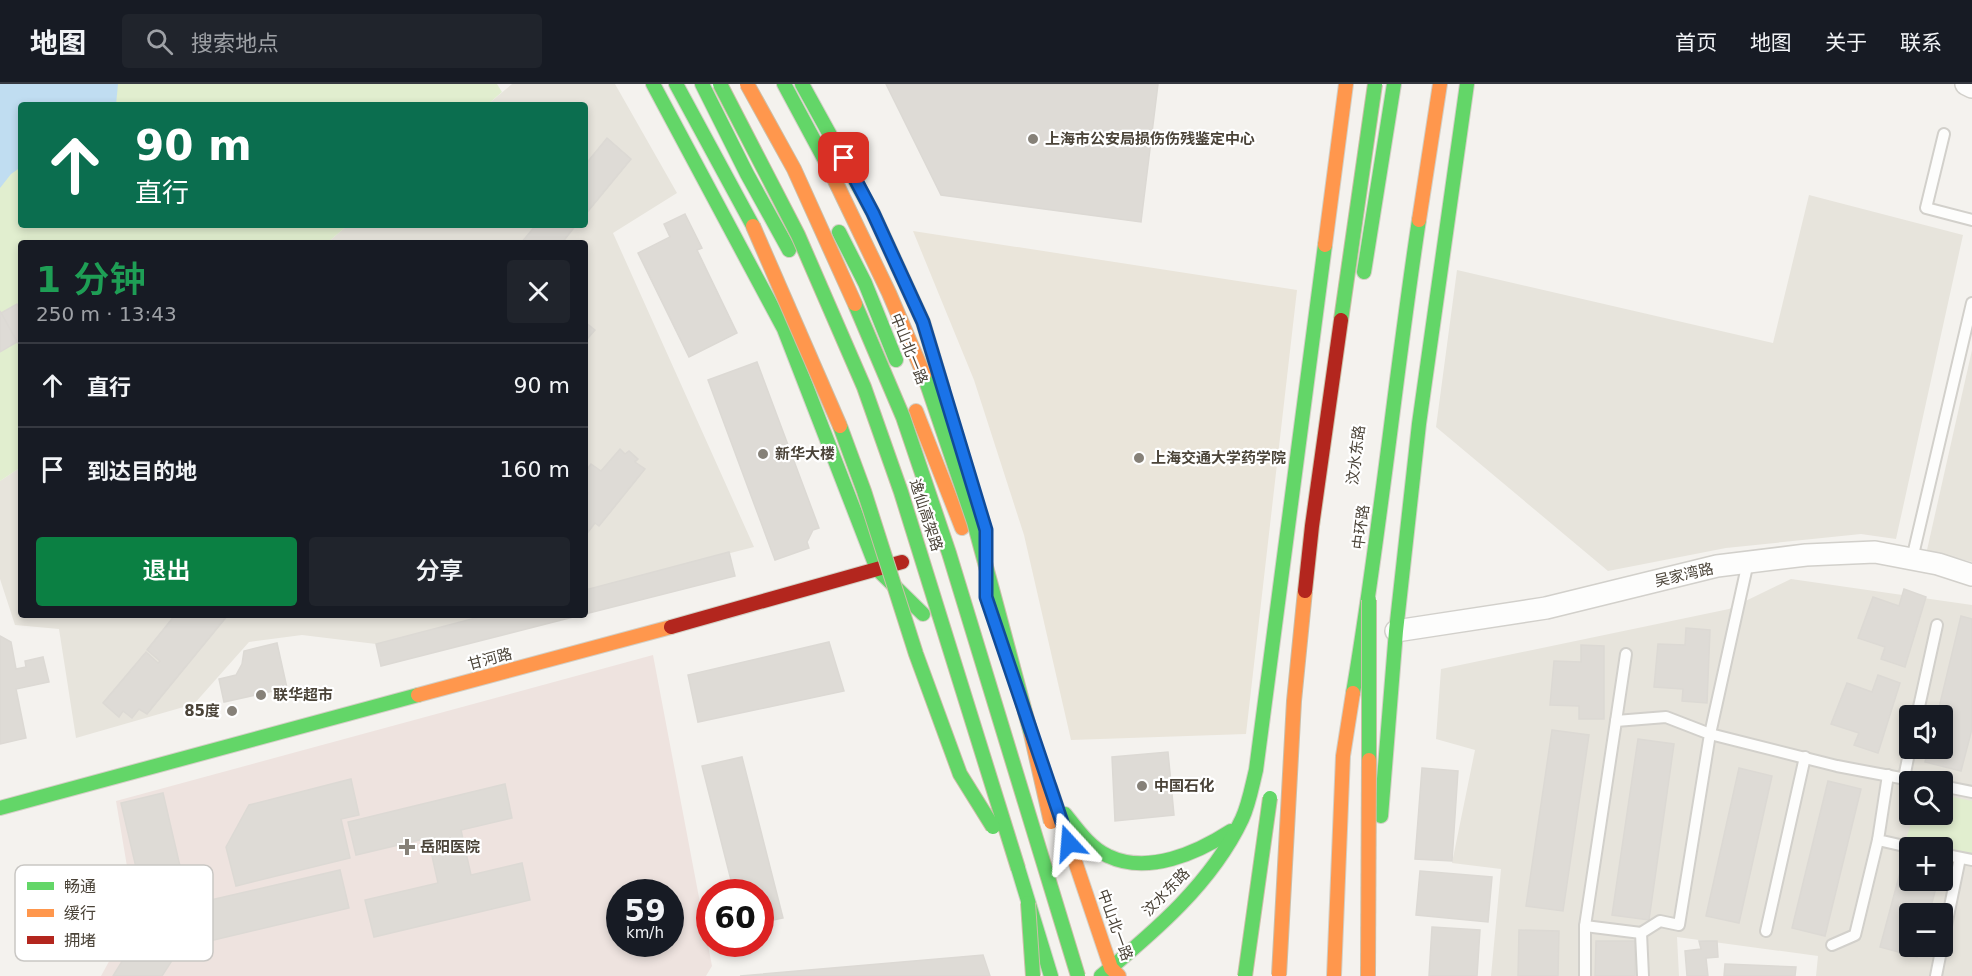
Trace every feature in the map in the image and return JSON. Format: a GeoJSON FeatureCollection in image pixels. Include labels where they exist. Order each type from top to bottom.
{"type":"FeatureCollection","features":[{"type":"Feature","properties":{"kind":"main road"},"geometry":{"type":"LineString","coordinates":[[653,84],[784,329],[877,569],[925,619],[909,566]]}},
{"type":"Feature","properties":{"kind":"main road"},"geometry":{"type":"LineString","coordinates":[[676,84],[753,226],[829,397],[864,491],[916,654],[960,774],[1018,867]]}},
{"type":"Feature","properties":{"kind":"main road"},"geometry":{"type":"LineString","coordinates":[[702,84],[747,174],[798,267],[865,424],[882,481]]}},
{"type":"Feature","properties":{"kind":"main road","name":"逸仙高架路"},"geometry":{"type":"LineString","coordinates":[[720,84],[798,235],[864,387],[901,492],[1051,976]]}},
{"type":"Feature","properties":{"kind":"main road","name":"逸仙高架路"},"geometry":{"type":"LineString","coordinates":[[747,84],[794,169],[838,262],[903,417],[949,553],[1078,976]]}},
{"type":"Feature","properties":{"kind":"main road"},"geometry":{"type":"LineString","coordinates":[[762,84],[771,99]]}},
{"type":"Feature","properties":{"kind":"main road"},"geometry":{"type":"LineString","coordinates":[[783,84],[870,250],[942,422],[996,592],[1059,856]]}},
{"type":"Feature","properties":{"kind":"main road"},"geometry":{"type":"LineString","coordinates":[[802,84],[873,213],[923,322],[986,530],[986,597]]}},
{"type":"Feature","properties":{"kind":"main road","name":"汶水东路"},"geometry":{"type":"LineString","coordinates":[[1239,823],[1256,770],[1346,84]]}},
{"type":"Feature","properties":{"kind":"main road"},"geometry":{"type":"LineString","coordinates":[[1277,752],[1312,526],[1375,84]]}},
{"type":"Feature","properties":{"kind":"main road"},"geometry":{"type":"LineString","coordinates":[[1361,291],[1394,84]]}},
{"type":"Feature","properties":{"kind":"main road","name":"中环路"},"geometry":{"type":"LineString","coordinates":[[1334,976],[1343,756],[1369,600],[1403,326],[1440,84]]}},
{"type":"Feature","properties":{"kind":"main road"},"geometry":{"type":"LineString","coordinates":[[1367,976],[1396,631],[1419,424],[1467,84]]}},
{"type":"Feature","properties":{"kind":"main road","name":"中山北一路"},"geometry":{"type":"LineString","coordinates":[[781,116],[865,283],[899,368]]}},
{"type":"Feature","properties":{"kind":"main road"},"geometry":{"type":"LineString","coordinates":[[1323,247],[1379,176]]}},
{"type":"Feature","properties":{"kind":"main road","name":"汶水东路"},"geometry":{"type":"LineString","coordinates":[[1334,976],[1329,911],[1335,816],[1361,552],[1382,386]]}},
{"type":"Feature","properties":{"kind":"main road","name":"中山北一路"},"geometry":{"type":"LineString","coordinates":[[912,400],[966,537],[1110,974]]}},
{"type":"Feature","properties":{"kind":"main road","name":"汶水东路"},"geometry":{"type":"LineString","coordinates":[[1330,502],[1339,436]]}},
{"type":"Feature","properties":{"kind":"main road"},"geometry":{"type":"LineString","coordinates":[[1279,976],[1294,701],[1312,526]]}},
{"type":"Feature","properties":{"kind":"main road","name":"甘河路"},"geometry":{"type":"LineString","coordinates":[[0,808],[602,646],[877,569],[909,566],[966,537],[986,530]]}},
{"type":"Feature","properties":{"kind":"main road","name":"汶水东路"},"geometry":{"type":"LineString","coordinates":[[1110,974],[1210,870],[1239,823],[1273,778],[1298,726],[1305,698],[1325,535]]}},
{"type":"Feature","properties":{"kind":"main road"},"geometry":{"type":"LineString","coordinates":[[1367,976],[1369,600]]}},
{"type":"Feature","properties":{"kind":"main road"},"geometry":{"type":"LineString","coordinates":[[962,738],[994,840]]}},
{"type":"Feature","properties":{"kind":"main road"},"geometry":{"type":"LineString","coordinates":[[1245,976],[1273,778]]}},
{"type":"Feature","properties":{"kind":"main road"},"geometry":{"type":"LineString","coordinates":[[1054,799],[1072,824],[1094,846],[1109,856],[1126,861],[1149,861],[1196,853],[1215,843],[1239,823]]}},
{"type":"Feature","properties":{"kind":"main road"},"geometry":{"type":"LineString","coordinates":[[1067,891],[1084,976]]}},
{"type":"Feature","properties":{"kind":"main road"},"geometry":{"type":"LineString","coordinates":[[1028,903],[1036,976]]}},
{"type":"Feature","properties":{"kind":"main road"},"geometry":{"type":"LineString","coordinates":[[1015,909],[1036,976]]}},
{"type":"Feature","properties":{"kind":"street"},"geometry":{"type":"LineString","coordinates":[[1966,84],[1972,87]]}},
{"type":"Feature","properties":{"kind":"street","name":"吴家湾路"},"geometry":{"type":"LineString","coordinates":[[1396,631],[1546,608],[1717,566],[1806,555],[1875,552],[1972,575]]}},
{"type":"Feature","properties":{"kind":"lane"},"geometry":{"type":"LineString","coordinates":[[1944,134],[1926,208],[1972,220]]}},
{"type":"Feature","properties":{"kind":"lane"},"geometry":{"type":"LineString","coordinates":[[1912,559],[1972,303]]}},
{"type":"Feature","properties":{"kind":"lane"},"geometry":{"type":"LineString","coordinates":[[1585,926],[1641,933],[1660,921],[1679,925],[1710,734],[1748,562]]}},
{"type":"Feature","properties":{"kind":"lane"},"geometry":{"type":"LineString","coordinates":[[1919,705],[1936,625]]}},
{"type":"Feature","properties":{"kind":"lane"},"geometry":{"type":"LineString","coordinates":[[1585,976],[1585,926],[1626,654]]}},
{"type":"Feature","properties":{"kind":"lane"},"geometry":{"type":"LineString","coordinates":[[1616,721],[1666,717],[1710,734],[1804,758],[1899,777]]}},
{"type":"Feature","properties":{"kind":"lane"},"geometry":{"type":"LineString","coordinates":[[1766,932],[1804,758]]}},
{"type":"Feature","properties":{"kind":"lane"},"geometry":{"type":"LineString","coordinates":[[1832,945],[1855,935],[1878,840],[1888,775]]}},
{"type":"Feature","properties":{"kind":"lane"},"geometry":{"type":"LineString","coordinates":[[1953,788],[1972,792]]}},
{"type":"Feature","properties":{"kind":"lane"},"geometry":{"type":"LineString","coordinates":[[1878,840],[1899,845]]}},
{"type":"Feature","properties":{"kind":"lane"},"geometry":{"type":"LineString","coordinates":[[1953,856],[1972,860]]}},
{"type":"Feature","properties":{"kind":"lane"},"geometry":{"type":"LineString","coordinates":[[1951,903],[1960,858]]}},
{"type":"Feature","properties":{"kind":"lane"},"geometry":{"type":"LineString","coordinates":[[1641,933],[1643,976]]}},
{"type":"Feature","properties":{"kind":"lane"},"geometry":{"type":"LineString","coordinates":[[1936,976],[1940,957]]}},
{"type":"Feature","properties":{"kind":"shaded area"},"geometry":{"type":"Polygon","coordinates":[[[512,84],[615,84],[677,193],[613,233],[754,547],[588,589],[588,240],[330,240],[344,228],[588,228],[588,102],[491,102],[512,84]]]}},
{"type":"Feature","properties":{"kind":"shaded area"},"geometry":{"type":"Polygon","coordinates":[[[1809,195],[1963,235],[1896,539],[1861,534],[1726,548],[1608,571],[1436,427],[1457,270],[1773,343],[1809,195]]]}},
{"type":"Feature","properties":{"kind":"shaded area","name":"上海交通大学药学院"},"geometry":{"type":"Polygon","coordinates":[[[913,231],[1297,290],[1246,734],[1071,740],[1024,535],[974,380],[913,231]]]}},
{"type":"Feature","properties":{"kind":"shaded area"},"geometry":{"type":"Polygon","coordinates":[[[1972,350],[1972,562],[1927,550],[1972,350]]]}},
{"type":"Feature","properties":{"kind":"shaded area"},"geometry":{"type":"Polygon","coordinates":[[[18,469],[18,618],[476,618],[376,644],[302,635],[249,642],[194,704],[76,738],[59,629],[15,625],[0,579],[0,481],[18,469]]]}},
{"type":"Feature","properties":{"kind":"shaded area"},"geometry":{"type":"Polygon","coordinates":[[[1791,579],[1972,605],[1972,976],[1816,976],[1818,956],[1677,937],[1679,976],[1491,976],[1501,869],[1452,863],[1475,750],[1436,739],[1441,669],[1729,609],[1791,579]]]}},
{"type":"Feature","properties":{"kind":"shaded area","name":"岳阳医院"},"geometry":{"type":"Polygon","coordinates":[[[653,655],[696,882],[696,957],[710,957],[712,966],[706,976],[101,976],[109,961],[213,961],[213,865],[127,865],[116,801],[653,655]]]}},
{"type":"Feature","properties":{"kind":"green space"},"geometry":{"type":"Polygon","coordinates":[[[0,84],[497,84],[502,92],[490,102],[18,102],[18,228],[344,228],[330,240],[18,240],[18,469],[0,481],[0,84]]]}},
{"type":"Feature","properties":{"kind":"green space"},"geometry":{"type":"Polygon","coordinates":[[[1953,797],[1972,801],[1972,854],[1953,850],[1953,837],[1907,837],[1911,825],[1953,825],[1953,797]]]}},
{"type":"Feature","properties":{"kind":"water"},"geometry":{"type":"Polygon","coordinates":[[[0,84],[118,84],[116,102],[18,102],[18,169],[0,188],[0,84]]]}},
{"type":"Feature","properties":{"kind":"building","name":"上海市公安局损伤伤残鉴定中心"},"geometry":{"type":"Polygon","coordinates":[[[886,84],[1158,84],[1141,222],[941,195],[886,84]]]}},
{"type":"Feature","properties":{"kind":"building"},"geometry":{"type":"Polygon","coordinates":[[[607,138],[631,159],[588,211],[588,161],[607,138]]]}},
{"type":"Feature","properties":{"kind":"building"},"geometry":{"type":"Polygon","coordinates":[[[685,214],[702,248],[697,250],[737,333],[689,357],[638,253],[670,237],[664,224],[685,214]]]}},
{"type":"Feature","properties":{"kind":"building"},"geometry":{"type":"Polygon","coordinates":[[[534,228],[574,228],[564,240],[524,240],[534,228]]]}},
{"type":"Feature","properties":{"kind":"building"},"geometry":{"type":"Polygon","coordinates":[[[17,304],[18,306],[18,343],[1,313],[17,304]]]}},
{"type":"Feature","properties":{"kind":"building"},"geometry":{"type":"Polygon","coordinates":[[[0,311],[17,342],[0,352],[0,311]]]}},
{"type":"Feature","properties":{"kind":"building"},"geometry":{"type":"Polygon","coordinates":[[[588,324],[595,330],[588,338],[588,324]]]}},
{"type":"Feature","properties":{"kind":"building","name":"新华大楼"},"geometry":{"type":"Polygon","coordinates":[[[757,362],[819,528],[813,530],[807,542],[809,548],[775,560],[708,380],[757,362]]]}},
{"type":"Feature","properties":{"kind":"building"},"geometry":{"type":"Polygon","coordinates":[[[620,449],[625,454],[629,451],[638,459],[635,462],[645,469],[599,526],[595,523],[588,532],[588,468],[591,464],[601,471],[620,449]]]}},
{"type":"Feature","properties":{"kind":"building"},"geometry":{"type":"Polygon","coordinates":[[[729,552],[735,576],[588,613],[588,589],[729,552]]]}},
{"type":"Feature","properties":{"kind":"building"},"geometry":{"type":"Polygon","coordinates":[[[1904,589],[1926,597],[1905,667],[1881,659],[1885,647],[1858,638],[1873,597],[1899,606],[1904,589]]]}},
{"type":"Feature","properties":{"kind":"building"},"geometry":{"type":"Polygon","coordinates":[[[1961,616],[1972,619],[1972,729],[1961,771],[1925,762],[1926,759],[1953,759],[1953,705],[1940,705],[1961,616]]]}},
{"type":"Feature","properties":{"kind":"building"},"geometry":{"type":"Polygon","coordinates":[[[173,618],[226,618],[147,714],[139,709],[132,718],[123,711],[119,717],[103,703],[146,652],[158,663],[160,661],[147,650],[173,618]]]}},
{"type":"Feature","properties":{"kind":"building"},"geometry":{"type":"Polygon","coordinates":[[[476,618],[569,618],[381,666],[376,644],[476,618]]]}},
{"type":"Feature","properties":{"kind":"building"},"geometry":{"type":"Polygon","coordinates":[[[1686,628],[1710,630],[1707,703],[1682,701],[1683,689],[1654,687],[1658,644],[1685,645],[1686,628]]]}},
{"type":"Feature","properties":{"kind":"building"},"geometry":{"type":"Polygon","coordinates":[[[0,636],[11,642],[16,669],[26,667],[25,661],[43,657],[49,682],[16,689],[26,738],[0,744],[0,636]]]}},
{"type":"Feature","properties":{"kind":"building"},"geometry":{"type":"Polygon","coordinates":[[[829,642],[844,691],[698,722],[688,675],[829,642]]]}},
{"type":"Feature","properties":{"kind":"building"},"geometry":{"type":"Polygon","coordinates":[[[277,643],[287,688],[224,702],[219,679],[236,675],[242,664],[244,651],[277,643]]]}},
{"type":"Feature","properties":{"kind":"building"},"geometry":{"type":"Polygon","coordinates":[[[1581,645],[1604,646],[1604,719],[1579,719],[1579,706],[1550,705],[1554,661],[1581,662],[1581,645]]]}},
{"type":"Feature","properties":{"kind":"building"},"geometry":{"type":"Polygon","coordinates":[[[1878,675],[1900,683],[1878,753],[1854,745],[1859,733],[1831,724],[1847,683],[1872,692],[1878,675]]]}},
{"type":"Feature","properties":{"kind":"building"},"geometry":{"type":"Polygon","coordinates":[[[1552,730],[1589,735],[1563,911],[1526,906],[1552,730]]]}},
{"type":"Feature","properties":{"kind":"building"},"geometry":{"type":"Polygon","coordinates":[[[1638,739],[1674,744],[1649,920],[1612,915],[1638,739]]]}},
{"type":"Feature","properties":{"kind":"building","name":"中国石化"},"geometry":{"type":"Polygon","coordinates":[[[1168,752],[1174,815],[1115,821],[1112,757],[1168,752]]]}},
{"type":"Feature","properties":{"kind":"building"},"geometry":{"type":"Polygon","coordinates":[[[742,757],[773,879],[731,879],[702,766],[742,757]]]}},
{"type":"Feature","properties":{"kind":"building"},"geometry":{"type":"Polygon","coordinates":[[[1422,768],[1458,771],[1452,861],[1415,859],[1422,768]]]}},
{"type":"Feature","properties":{"kind":"building"},"geometry":{"type":"Polygon","coordinates":[[[1739,768],[1772,776],[1739,923],[1706,916],[1739,768]]]}},
{"type":"Feature","properties":{"kind":"building"},"geometry":{"type":"Polygon","coordinates":[[[351,779],[359,815],[341,819],[350,858],[236,886],[226,847],[249,805],[351,779]]]}},
{"type":"Feature","properties":{"kind":"building"},"geometry":{"type":"Polygon","coordinates":[[[1828,781],[1861,789],[1825,936],[1792,928],[1828,781]]]}},
{"type":"Feature","properties":{"kind":"building"},"geometry":{"type":"Polygon","coordinates":[[[505,784],[512,818],[461,830],[471,875],[522,863],[530,900],[374,937],[365,900],[438,883],[428,838],[356,855],[348,822],[505,784]]]}},
{"type":"Feature","properties":{"kind":"building"},"geometry":{"type":"Polygon","coordinates":[[[163,793],[180,865],[135,865],[121,803],[163,793]]]}},
{"type":"Feature","properties":{"kind":"building"},"geometry":{"type":"Polygon","coordinates":[[[340,870],[349,908],[213,940],[213,899],[340,870]]]}},
{"type":"Feature","properties":{"kind":"building"},"geometry":{"type":"Polygon","coordinates":[[[1420,871],[1492,877],[1488,922],[1416,915],[1420,871]]]}},
{"type":"Feature","properties":{"kind":"building"},"geometry":{"type":"Polygon","coordinates":[[[1899,877],[1899,891],[1935,891],[1932,903],[1899,903],[1899,952],[1880,947],[1899,877]]]}},
{"type":"Feature","properties":{"kind":"building"},"geometry":{"type":"Polygon","coordinates":[[[774,883],[783,918],[774,920],[774,883]]]}},
{"type":"Feature","properties":{"kind":"building"},"geometry":{"type":"Polygon","coordinates":[[[1432,927],[1480,930],[1477,976],[1429,976],[1432,927]]]}},
{"type":"Feature","properties":{"kind":"building"},"geometry":{"type":"Polygon","coordinates":[[[1519,930],[1559,931],[1558,976],[1518,976],[1519,930]]]}},
{"type":"Feature","properties":{"kind":"building"},"geometry":{"type":"Polygon","coordinates":[[[1596,941],[1635,941],[1635,976],[1595,976],[1596,941]]]}},
{"type":"Feature","properties":{"kind":"building"},"geometry":{"type":"Polygon","coordinates":[[[1699,941],[1717,941],[1718,957],[1706,958],[1708,976],[1687,976],[1685,951],[1701,949],[1699,941]]]}},
{"type":"Feature","properties":{"kind":"building"},"geometry":{"type":"Polygon","coordinates":[[[983,955],[990,976],[740,976],[983,955]]]}},
{"type":"Feature","properties":{"kind":"building"},"geometry":{"type":"Polygon","coordinates":[[[122,961],[172,961],[162,976],[113,976],[122,961]]]}},
{"type":"Feature","properties":{"kind":"building"},"geometry":{"type":"Polygon","coordinates":[[[1725,964],[1796,967],[1795,976],[1724,976],[1725,964]]]}},
{"type":"Feature","properties":{"kind":"traffic: fast"},"geometry":{"type":"LineString","coordinates":[[653,84],[784,329],[877,569],[923,614]]}},
{"type":"Feature","properties":{"kind":"traffic: fast"},"geometry":{"type":"LineString","coordinates":[[676,84],[753,226]]}},
{"type":"Feature","properties":{"kind":"traffic: fast"},"geometry":{"type":"LineString","coordinates":[[702,84],[747,174],[789,250]]}},
{"type":"Feature","properties":{"kind":"traffic: fast"},"geometry":{"type":"LineString","coordinates":[[720,84],[798,235],[864,387],[901,492],[1018,868]]}},
{"type":"Feature","properties":{"kind":"traffic: fast"},"geometry":{"type":"LineString","coordinates":[[784,84],[828,166]]}},
{"type":"Feature","properties":{"kind":"traffic: fast"},"geometry":{"type":"LineString","coordinates":[[802,84],[873,213],[923,322],[943,389]]}},
{"type":"Feature","properties":{"kind":"traffic: fast"},"geometry":{"type":"LineString","coordinates":[[1341,320],[1375,84]]}},
{"type":"Feature","properties":{"kind":"traffic: fast"},"geometry":{"type":"LineString","coordinates":[[1364,272],[1394,84]]}},
{"type":"Feature","properties":{"kind":"traffic: fast"},"geometry":{"type":"LineString","coordinates":[[1381,816],[1396,631],[1419,424],[1467,84]]}},
{"type":"Feature","properties":{"kind":"traffic: fast"},"geometry":{"type":"LineString","coordinates":[[1353,693],[1419,220]]}},
{"type":"Feature","properties":{"kind":"traffic: fast"},"geometry":{"type":"LineString","coordinates":[[839,232],[865,283],[896,360]]}},
{"type":"Feature","properties":{"kind":"traffic: fast"},"geometry":{"type":"LineString","coordinates":[[1101,976],[1161,924],[1198,885],[1230,842],[1247,807],[1256,770],[1325,245]]}},
{"type":"Feature","properties":{"kind":"traffic: fast"},"geometry":{"type":"LineString","coordinates":[[855,304],[903,417],[949,553],[1078,976]]}},
{"type":"Feature","properties":{"kind":"traffic: fast"},"geometry":{"type":"LineString","coordinates":[[924,375],[974,522],[1031,734]]}},
{"type":"Feature","properties":{"kind":"traffic: fast"},"geometry":{"type":"LineString","coordinates":[[840,426],[864,491],[916,654],[960,774],[993,827]]}},
{"type":"Feature","properties":{"kind":"traffic: fast"},"geometry":{"type":"LineString","coordinates":[[1369,600],[1369,760]]}},
{"type":"Feature","properties":{"kind":"traffic: fast"},"geometry":{"type":"LineString","coordinates":[[0,808],[418,695]]}},
{"type":"Feature","properties":{"kind":"traffic: fast"},"geometry":{"type":"LineString","coordinates":[[1245,976],[1270,798]]}},
{"type":"Feature","properties":{"kind":"traffic: fast"},"geometry":{"type":"LineString","coordinates":[[1065,814],[1084,838],[1101,853],[1123,861],[1139,863],[1156,862],[1188,854],[1231,831]]}},
{"type":"Feature","properties":{"kind":"traffic: fast"},"geometry":{"type":"LineString","coordinates":[[1018,868],[1051,976]]}},
{"type":"Feature","properties":{"kind":"traffic: fast"},"geometry":{"type":"LineString","coordinates":[[1028,903],[1033,976]]}},
{"type":"Feature","properties":{"kind":"traffic: slow"},"geometry":{"type":"LineString","coordinates":[[747,84],[794,169],[855,304]]}},
{"type":"Feature","properties":{"kind":"traffic: slow"},"geometry":{"type":"LineString","coordinates":[[1325,245],[1346,84]]}},
{"type":"Feature","properties":{"kind":"traffic: slow"},"geometry":{"type":"LineString","coordinates":[[1419,220],[1440,84]]}},
{"type":"Feature","properties":{"kind":"traffic: slow"},"geometry":{"type":"LineString","coordinates":[[828,166],[889,293],[924,375]]}},
{"type":"Feature","properties":{"kind":"traffic: slow"},"geometry":{"type":"LineString","coordinates":[[753,226],[840,426]]}},
{"type":"Feature","properties":{"kind":"traffic: slow"},"geometry":{"type":"LineString","coordinates":[[916,411],[962,528]]}},
{"type":"Feature","properties":{"kind":"traffic: slow"},"geometry":{"type":"LineString","coordinates":[[1279,975],[1294,701],[1305,591]]}},
{"type":"Feature","properties":{"kind":"traffic: slow"},"geometry":{"type":"LineString","coordinates":[[418,695],[671,627]]}},
{"type":"Feature","properties":{"kind":"traffic: slow"},"geometry":{"type":"LineString","coordinates":[[1334,976],[1343,756],[1353,693]]}},
{"type":"Feature","properties":{"kind":"traffic: slow"},"geometry":{"type":"LineString","coordinates":[[1031,734],[1051,822]]}},
{"type":"Feature","properties":{"kind":"traffic: slow"},"geometry":{"type":"LineString","coordinates":[[1368,976],[1369,760]]}},
{"type":"Feature","properties":{"kind":"traffic: slow"},"geometry":{"type":"LineString","coordinates":[[1050,787],[1111,968],[1119,976]]}},
{"type":"Feature","properties":{"kind":"traffic: jam"},"geometry":{"type":"LineString","coordinates":[[1305,591],[1341,320]]}},
{"type":"Feature","properties":{"kind":"traffic: jam"},"geometry":{"type":"LineString","coordinates":[[671,627],[902,562]]}},
{"type":"Feature","properties":{"kind":"place","name":"上海市公安局损伤伤残鉴定中心"},"geometry":{"type":"Point","coordinates":[1033,139]}},
{"type":"Feature","properties":{"kind":"place","name":"新华大楼"},"geometry":{"type":"Point","coordinates":[763,454]}},
{"type":"Feature","properties":{"kind":"place","name":"上海交通大学药学院"},"geometry":{"type":"Point","coordinates":[1139,458]}},
{"type":"Feature","properties":{"kind":"place","name":"联华超市"},"geometry":{"type":"Point","coordinates":[261,695]}},
{"type":"Feature","properties":{"kind":"place","name":"85度"},"geometry":{"type":"Point","coordinates":[232,711]}},
{"type":"Feature","properties":{"kind":"place","name":"中国石化"},"geometry":{"type":"Point","coordinates":[1142,786]}},
{"type":"Feature","properties":{"kind":"place","name":"岳阳医院"},"geometry":{"type":"Point","coordinates":[407,847]}},
{"type":"Feature","properties":{"kind":"route"},"geometry":{"type":"LineString","coordinates":[[844,158],[873,213],[923,322],[986,530],[986,597],[1069,843]]}}]}
